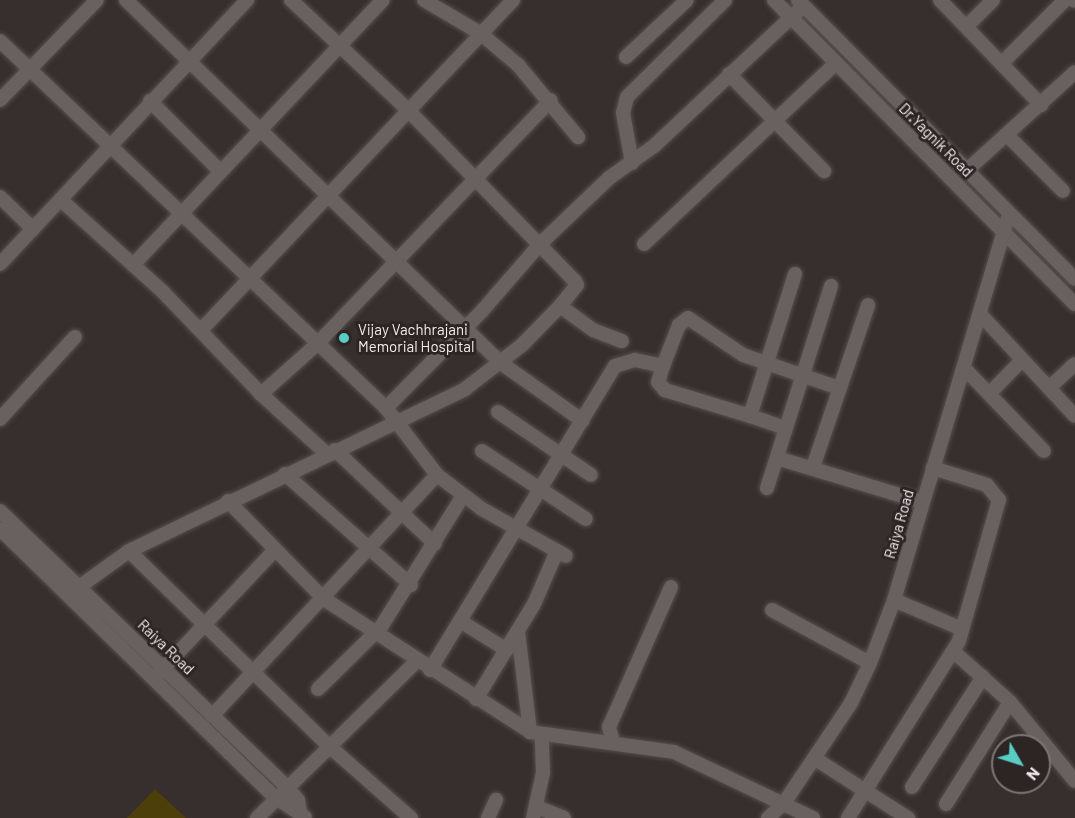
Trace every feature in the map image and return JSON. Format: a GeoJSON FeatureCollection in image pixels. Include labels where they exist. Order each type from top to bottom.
{"type":"FeatureCollection","features":[{"type":"Feature","properties":{"kind":"street"},"geometry":{"type":"LineString","coordinates":[[0,100],[97,0]]}},
{"type":"Feature","properties":{"kind":"street"},"geometry":{"type":"LineString","coordinates":[[126,0],[326,194],[398,260],[501,363],[583,421]]}},
{"type":"Feature","properties":{"kind":"street"},"geometry":{"type":"LineString","coordinates":[[0,264],[150,101],[247,0]]}},
{"type":"Feature","properties":{"kind":"street"},"geometry":{"type":"LineString","coordinates":[[68,595],[78,584],[129,551],[228,501],[465,389],[501,363],[560,306],[577,285],[540,244],[407,109],[338,47],[291,0]]}},
{"type":"Feature","properties":{"kind":"street"},"geometry":{"type":"LineString","coordinates":[[133,266],[383,0]]}},
{"type":"Feature","properties":{"kind":"street"},"geometry":{"type":"LineString","coordinates":[[424,0],[480,33],[551,100],[578,137]]}},
{"type":"Feature","properties":{"kind":"street"},"geometry":{"type":"LineString","coordinates":[[202,329],[326,194],[513,0]]}},
{"type":"Feature","properties":{"kind":"street"},"geometry":{"type":"LineString","coordinates":[[626,57],[687,0]]}},
{"type":"Feature","properties":{"kind":"street"},"geometry":{"type":"LineString","coordinates":[[632,164],[623,113],[627,97],[724,0]]}},
{"type":"Feature","properties":{"kind":"street","name":"Dr.Yagnik Road"},"geometry":{"type":"LineString","coordinates":[[774,0],[1075,304]]}},
{"type":"Feature","properties":{"kind":"street"},"geometry":{"type":"LineString","coordinates":[[940,0],[1041,105]]}},
{"type":"Feature","properties":{"kind":"street"},"geometry":{"type":"LineString","coordinates":[[967,26],[993,0]]}},
{"type":"Feature","properties":{"kind":"street"},"geometry":{"type":"LineString","coordinates":[[1002,63],[1065,0]]}},
{"type":"Feature","properties":{"kind":"street"},"geometry":{"type":"LineString","coordinates":[[386,408],[466,326],[540,244],[609,178],[632,164],[792,17],[800,3],[1075,279]]}},
{"type":"Feature","properties":{"kind":"street"},"geometry":{"type":"LineString","coordinates":[[0,41],[179,215],[386,408],[437,475],[463,496],[562,554],[476,699]]}},
{"type":"Feature","properties":{"kind":"street"},"geometry":{"type":"LineString","coordinates":[[644,244],[836,63]]}},
{"type":"Feature","properties":{"kind":"street"},"geometry":{"type":"LineString","coordinates":[[966,171],[1075,72]]}},
{"type":"Feature","properties":{"kind":"street"},"geometry":{"type":"LineString","coordinates":[[729,74],[824,171]]}},
{"type":"Feature","properties":{"kind":"street"},"geometry":{"type":"LineString","coordinates":[[261,394],[316,345],[551,100]]}},
{"type":"Feature","properties":{"kind":"street"},"geometry":{"type":"LineString","coordinates":[[150,101],[221,172]]}},
{"type":"Feature","properties":{"kind":"street"},"geometry":{"type":"LineString","coordinates":[[1007,135],[1063,191]]}},
{"type":"Feature","properties":{"kind":"street"},"geometry":{"type":"LineString","coordinates":[[0,197],[33,229]]}},
{"type":"Feature","properties":{"kind":"street"},"geometry":{"type":"LineString","coordinates":[[61,200],[202,329],[261,394],[435,544]]}},
{"type":"Feature","properties":{"kind":"street","name":"Raiya Road"},"geometry":{"type":"LineString","coordinates":[[768,818],[784,803],[851,703],[870,663],[894,600],[1009,214]]}},
{"type":"Feature","properties":{"kind":"street"},"geometry":{"type":"LineString","coordinates":[[1065,268],[1075,258]]}},
{"type":"Feature","properties":{"kind":"street"},"geometry":{"type":"LineString","coordinates":[[750,416],[795,274]]}},
{"type":"Feature","properties":{"kind":"street"},"geometry":{"type":"LineString","coordinates":[[767,488],[831,286]]}},
{"type":"Feature","properties":{"kind":"street"},"geometry":{"type":"LineString","coordinates":[[813,467],[868,304]]}},
{"type":"Feature","properties":{"kind":"street"},"geometry":{"type":"LineString","coordinates":[[560,306],[593,330],[622,340]]}},
{"type":"Feature","properties":{"kind":"street"},"geometry":{"type":"LineString","coordinates":[[980,314],[1075,416]]}},
{"type":"Feature","properties":{"kind":"street"},"geometry":{"type":"LineString","coordinates":[[785,428],[665,390],[658,381],[679,325],[688,318],[765,364],[839,388]]}},
{"type":"Feature","properties":{"kind":"street"},"geometry":{"type":"LineString","coordinates":[[0,419],[75,337]]}},
{"type":"Feature","properties":{"kind":"street"},"geometry":{"type":"LineString","coordinates":[[430,670],[542,490],[615,366],[634,360],[663,366]]}},
{"type":"Feature","properties":{"kind":"street"},"geometry":{"type":"LineString","coordinates":[[989,394],[1022,360]]}},
{"type":"Feature","properties":{"kind":"street"},"geometry":{"type":"LineString","coordinates":[[1049,388],[1075,364]]}},
{"type":"Feature","properties":{"kind":"street"},"geometry":{"type":"LineString","coordinates":[[964,368],[1044,451]]}},
{"type":"Feature","properties":{"kind":"street"},"geometry":{"type":"LineString","coordinates":[[498,412],[591,475]]}},
{"type":"Feature","properties":{"kind":"street"},"geometry":{"type":"LineString","coordinates":[[482,451],[586,519]]}},
{"type":"Feature","properties":{"kind":"street"},"geometry":{"type":"LineString","coordinates":[[777,458],[923,502]]}},
{"type":"Feature","properties":{"kind":"street"},"geometry":{"type":"LineString","coordinates":[[848,818],[953,651],[962,629],[998,494],[987,485],[933,468]]}},
{"type":"Feature","properties":{"kind":"street"},"geometry":{"type":"LineString","coordinates":[[285,474],[370,552],[411,585]]}},
{"type":"Feature","properties":{"kind":"street"},"geometry":{"type":"LineString","coordinates":[[212,716],[370,552],[437,475]]}},
{"type":"Feature","properties":{"kind":"street"},"geometry":{"type":"LineString","coordinates":[[318,689],[374,634],[411,585],[463,496]]}},
{"type":"Feature","properties":{"kind":"street"},"geometry":{"type":"LineString","coordinates":[[228,501],[274,551],[324,599],[416,662],[536,734],[613,741],[674,752],[813,818]]}},
{"type":"Feature","properties":{"kind":"street","name":"Raiya Road"},"geometry":{"type":"LineString","coordinates":[[0,511],[285,785],[298,800],[303,815]]}},
{"type":"Feature","properties":{"kind":"street","name":"Raiya Road"},"geometry":{"type":"LineString","coordinates":[[0,529],[275,797],[288,809],[303,815]]}},
{"type":"Feature","properties":{"kind":"street"},"geometry":{"type":"LineString","coordinates":[[129,551],[255,670],[328,746],[411,818]]}},
{"type":"Feature","properties":{"kind":"street"},"geometry":{"type":"LineString","coordinates":[[154,679],[274,551]]}},
{"type":"Feature","properties":{"kind":"street"},"geometry":{"type":"LineString","coordinates":[[613,741],[609,727],[671,587]]}},
{"type":"Feature","properties":{"kind":"street"},"geometry":{"type":"LineString","coordinates":[[894,600],[962,629]]}},
{"type":"Feature","properties":{"kind":"street"},"geometry":{"type":"LineString","coordinates":[[772,610],[870,663]]}},
{"type":"Feature","properties":{"kind":"street"},"geometry":{"type":"LineString","coordinates":[[460,621],[507,650]]}},
{"type":"Feature","properties":{"kind":"street"},"geometry":{"type":"LineString","coordinates":[[518,631],[536,734],[535,813],[564,818]]}},
{"type":"Feature","properties":{"kind":"street"},"geometry":{"type":"LineString","coordinates":[[953,651],[1010,702],[1075,781]]}},
{"type":"Feature","properties":{"kind":"street"},"geometry":{"type":"LineString","coordinates":[[257,818],[285,785],[416,662]]}},
{"type":"Feature","properties":{"kind":"street"},"geometry":{"type":"LineString","coordinates":[[912,787],[983,677]]}},
{"type":"Feature","properties":{"kind":"street"},"geometry":{"type":"LineString","coordinates":[[946,804],[1010,702]]}},
{"type":"Feature","properties":{"kind":"street"},"geometry":{"type":"LineString","coordinates":[[814,758],[908,818]]}},
{"type":"Feature","properties":{"kind":"street"},"geometry":{"type":"LineString","coordinates":[[488,818],[496,800]]}},
{"type":"Feature","properties":{"kind":"shaded area"},"geometry":{"type":"Polygon","coordinates":[[[155,789],[186,818],[127,818],[155,789]]]}},
{"type":"Feature","properties":{"kind":"place","name":"Vijay Vachhrajani Memorial Hospital"},"geometry":{"type":"Point","coordinates":[344,338]}}]}
